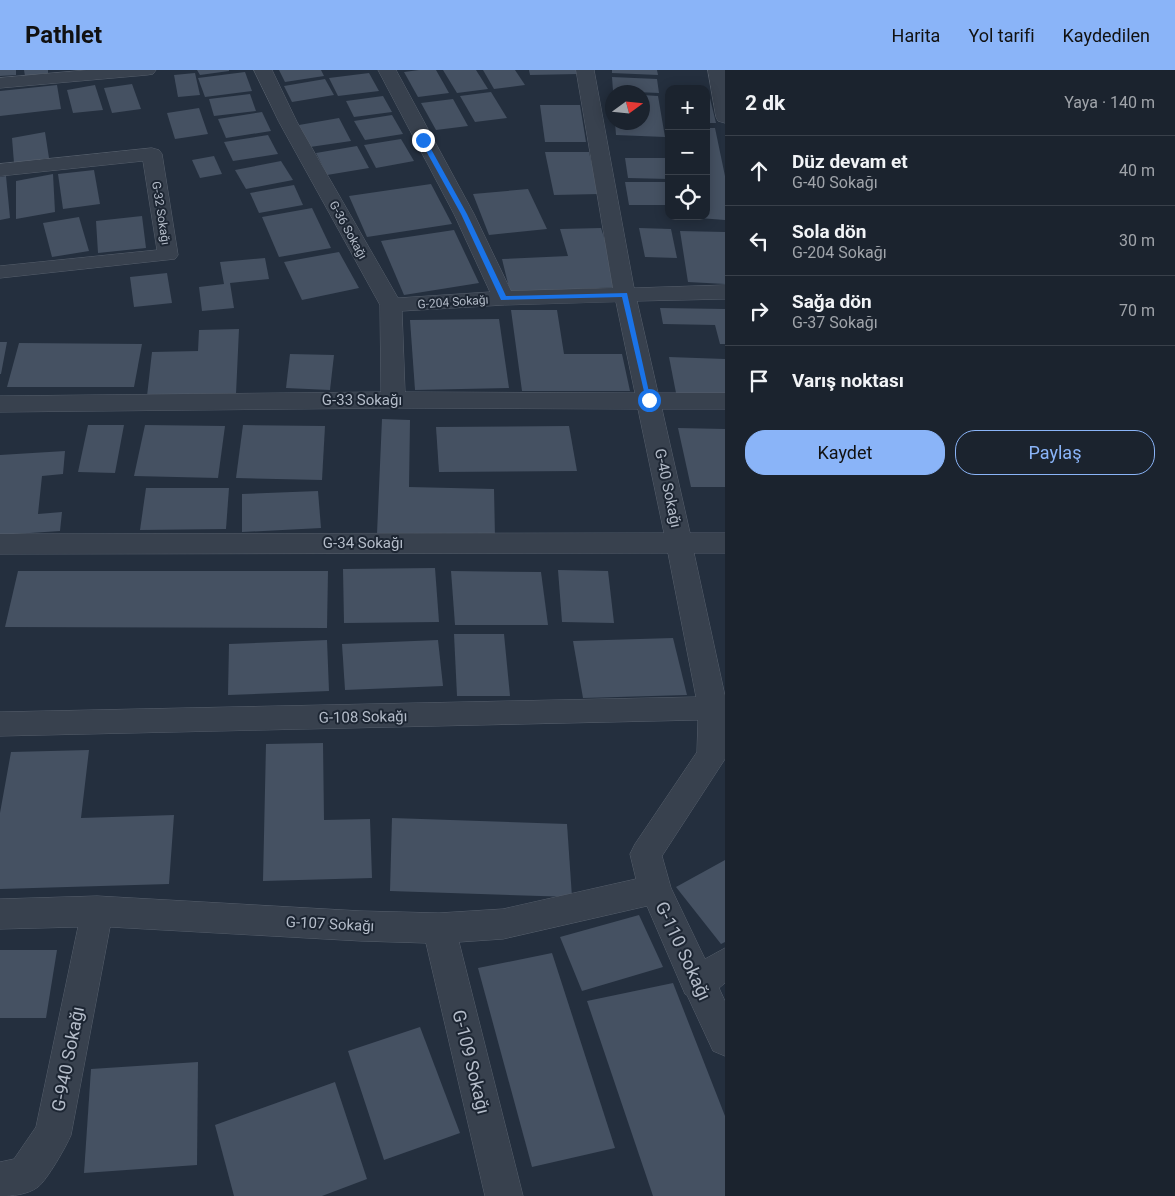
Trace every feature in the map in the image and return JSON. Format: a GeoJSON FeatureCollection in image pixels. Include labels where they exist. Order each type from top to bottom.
{"type":"FeatureCollection","features":[{"type":"Feature","properties":{"kind":"street"},"geometry":{"type":"LineString","coordinates":[[0,83],[96,72],[147,70]]}},
{"type":"Feature","properties":{"kind":"street","name":"G-36 Sokağı"},"geometry":{"type":"LineString","coordinates":[[263,70],[288,122],[391,306],[393,400]]}},
{"type":"Feature","properties":{"kind":"street"},"geometry":{"type":"LineString","coordinates":[[387,70],[464,214],[504,298]]}},
{"type":"Feature","properties":{"kind":"street","name":"G-40 Sokağı"},"geometry":{"type":"LineString","coordinates":[[585,70],[625,295],[679,542],[719,709],[712,755],[646,854],[655,890]]}},
{"type":"Feature","properties":{"kind":"street"},"geometry":{"type":"LineString","coordinates":[[717,70],[725,117]]}},
{"type":"Feature","properties":{"kind":"street","name":"G-32 Sokağı"},"geometry":{"type":"LineString","coordinates":[[0,170],[152,154],[168,256],[0,272]]}},
{"type":"Feature","properties":{"kind":"street","name":"G-204 Sokağı"},"geometry":{"type":"LineString","coordinates":[[391,306],[504,298],[725,292]]}},
{"type":"Feature","properties":{"kind":"street","name":"G-33 Sokağı"},"geometry":{"type":"LineString","coordinates":[[0,404],[393,400],[725,400]]}},
{"type":"Feature","properties":{"kind":"street","name":"G-34 Sokağı"},"geometry":{"type":"LineString","coordinates":[[0,544],[725,543]]}},
{"type":"Feature","properties":{"kind":"street","name":"G-108 Sokağı"},"geometry":{"type":"LineString","coordinates":[[0,724],[719,709]]}},
{"type":"Feature","properties":{"kind":"street","name":"G-107 Sokağı"},"geometry":{"type":"LineString","coordinates":[[0,914],[97,912],[361,926],[439,928],[504,924],[655,890]]}},
{"type":"Feature","properties":{"kind":"street","name":"G-110 Sokağı"},"geometry":{"type":"LineString","coordinates":[[655,890],[725,1039]]}},
{"type":"Feature","properties":{"kind":"street","name":"G-940 Sokağı"},"geometry":{"type":"LineString","coordinates":[[0,1181],[25,1174],[53,1135],[97,912]]}},
{"type":"Feature","properties":{"kind":"street","name":"G-109 Sokağı"},"geometry":{"type":"LineString","coordinates":[[439,928],[497,1194]]}},
{"type":"Feature","properties":{"kind":"street"},"geometry":{"type":"LineString","coordinates":[[698,983],[725,964]]}},
{"type":"Feature","properties":{"kind":"building"},"geometry":{"type":"Polygon","coordinates":[[[0,70],[16,70],[16,75],[0,76],[0,70]]]}},
{"type":"Feature","properties":{"kind":"building"},"geometry":{"type":"Polygon","coordinates":[[[24,70],[48,70],[48,73],[25,76],[24,70]]]}},
{"type":"Feature","properties":{"kind":"building"},"geometry":{"type":"Polygon","coordinates":[[[197,70],[229,70],[229,71],[200,75],[197,70]]]}},
{"type":"Feature","properties":{"kind":"building"},"geometry":{"type":"Polygon","coordinates":[[[279,70],[321,70],[324,76],[285,82],[279,70]]]}},
{"type":"Feature","properties":{"kind":"building"},"geometry":{"type":"Polygon","coordinates":[[[436,70],[449,93],[418,97],[404,72],[436,70]]]}},
{"type":"Feature","properties":{"kind":"building"},"geometry":{"type":"Polygon","coordinates":[[[443,70],[476,70],[488,89],[457,93],[443,70]]]}},
{"type":"Feature","properties":{"kind":"building"},"geometry":{"type":"Polygon","coordinates":[[[483,70],[515,70],[525,85],[494,89],[483,70]]]}},
{"type":"Feature","properties":{"kind":"building"},"geometry":{"type":"Polygon","coordinates":[[[529,70],[577,70],[578,74],[530,75],[529,70]]]}},
{"type":"Feature","properties":{"kind":"building"},"geometry":{"type":"Polygon","coordinates":[[[612,70],[657,70],[658,75],[612,73],[612,70]]]}},
{"type":"Feature","properties":{"kind":"building"},"geometry":{"type":"Polygon","coordinates":[[[245,72],[252,91],[205,97],[198,78],[245,72]]]}},
{"type":"Feature","properties":{"kind":"building"},"geometry":{"type":"Polygon","coordinates":[[[195,73],[200,95],[178,97],[174,75],[195,73]]]}},
{"type":"Feature","properties":{"kind":"building"},"geometry":{"type":"Polygon","coordinates":[[[369,73],[379,91],[338,96],[329,78],[369,73]]]}},
{"type":"Feature","properties":{"kind":"building"},"geometry":{"type":"Polygon","coordinates":[[[612,77],[657,79],[659,93],[650,93],[650,85],[613,85],[612,77]]]}},
{"type":"Feature","properties":{"kind":"building"},"geometry":{"type":"Polygon","coordinates":[[[325,79],[334,95],[292,102],[284,86],[325,79]]]}},
{"type":"Feature","properties":{"kind":"building"},"geometry":{"type":"Polygon","coordinates":[[[132,84],[141,109],[112,113],[104,88],[132,84]]]}},
{"type":"Feature","properties":{"kind":"building"},"geometry":{"type":"Polygon","coordinates":[[[57,85],[61,109],[0,116],[0,91],[57,85]]]}},
{"type":"Feature","properties":{"kind":"building"},"geometry":{"type":"Polygon","coordinates":[[[95,85],[103,110],[73,113],[67,90],[95,85]]]}},
{"type":"Feature","properties":{"kind":"building"},"geometry":{"type":"Polygon","coordinates":[[[491,92],[507,118],[475,122],[460,96],[491,92]]]}},
{"type":"Feature","properties":{"kind":"building"},"geometry":{"type":"Polygon","coordinates":[[[250,94],[256,111],[214,116],[209,99],[250,94]]]}},
{"type":"Feature","properties":{"kind":"building"},"geometry":{"type":"Polygon","coordinates":[[[383,96],[392,112],[354,117],[346,101],[383,96]]]}},
{"type":"Feature","properties":{"kind":"building"},"geometry":{"type":"Polygon","coordinates":[[[650,96],[658,96],[665,137],[616,135],[616,130],[650,130],[650,96]]]}},
{"type":"Feature","properties":{"kind":"building"},"geometry":{"type":"Polygon","coordinates":[[[710,98],[716,123],[710,123],[710,98]]]}},
{"type":"Feature","properties":{"kind":"building"},"geometry":{"type":"Polygon","coordinates":[[[453,99],[468,126],[436,130],[421,103],[453,99]]]}},
{"type":"Feature","properties":{"kind":"building"},"geometry":{"type":"Polygon","coordinates":[[[540,105],[580,105],[586,142],[545,142],[540,105]]]}},
{"type":"Feature","properties":{"kind":"building"},"geometry":{"type":"Polygon","coordinates":[[[199,108],[208,134],[175,139],[167,113],[199,108]]]}},
{"type":"Feature","properties":{"kind":"building"},"geometry":{"type":"Polygon","coordinates":[[[262,112],[271,131],[226,138],[218,119],[262,112]]]}},
{"type":"Feature","properties":{"kind":"building"},"geometry":{"type":"Polygon","coordinates":[[[392,115],[403,134],[365,140],[354,121],[392,115]]]}},
{"type":"Feature","properties":{"kind":"building"},"geometry":{"type":"Polygon","coordinates":[[[339,118],[351,141],[310,147],[299,125],[339,118]]]}},
{"type":"Feature","properties":{"kind":"building"},"geometry":{"type":"Polygon","coordinates":[[[710,128],[715,128],[725,176],[725,220],[710,219],[710,128]]]}},
{"type":"Feature","properties":{"kind":"building"},"geometry":{"type":"Polygon","coordinates":[[[45,132],[49,158],[14,163],[12,138],[45,132]]]}},
{"type":"Feature","properties":{"kind":"building"},"geometry":{"type":"Polygon","coordinates":[[[268,135],[278,154],[233,161],[224,142],[268,135]]]}},
{"type":"Feature","properties":{"kind":"building"},"geometry":{"type":"Polygon","coordinates":[[[401,139],[414,161],[376,168],[364,145],[401,139]]]}},
{"type":"Feature","properties":{"kind":"building"},"geometry":{"type":"Polygon","coordinates":[[[357,146],[369,168],[327,175],[316,153],[357,146]]]}},
{"type":"Feature","properties":{"kind":"building"},"geometry":{"type":"Polygon","coordinates":[[[545,152],[589,152],[599,194],[554,195],[545,152]]]}},
{"type":"Feature","properties":{"kind":"building"},"geometry":{"type":"Polygon","coordinates":[[[214,156],[222,174],[200,178],[192,160],[214,156]]]}},
{"type":"Feature","properties":{"kind":"building"},"geometry":{"type":"Polygon","coordinates":[[[625,158],[665,158],[665,179],[628,178],[625,158]]]}},
{"type":"Feature","properties":{"kind":"building"},"geometry":{"type":"Polygon","coordinates":[[[281,161],[293,180],[246,189],[235,170],[281,161]]]}},
{"type":"Feature","properties":{"kind":"building"},"geometry":{"type":"Polygon","coordinates":[[[94,170],[100,204],[63,209],[58,174],[94,170]]]}},
{"type":"Feature","properties":{"kind":"building"},"geometry":{"type":"Polygon","coordinates":[[[53,174],[55,212],[16,219],[16,181],[53,174]]]}},
{"type":"Feature","properties":{"kind":"building"},"geometry":{"type":"Polygon","coordinates":[[[6,176],[10,218],[0,220],[0,177],[6,176]]]}},
{"type":"Feature","properties":{"kind":"building"},"geometry":{"type":"Polygon","coordinates":[[[625,182],[665,182],[665,205],[629,205],[625,182]]]}},
{"type":"Feature","properties":{"kind":"building"},"geometry":{"type":"Polygon","coordinates":[[[431,184],[452,224],[367,237],[349,196],[431,184]]]}},
{"type":"Feature","properties":{"kind":"building"},"geometry":{"type":"Polygon","coordinates":[[[294,185],[303,205],[259,213],[250,193],[294,185]]]}},
{"type":"Feature","properties":{"kind":"building"},"geometry":{"type":"Polygon","coordinates":[[[528,189],[547,229],[489,235],[473,194],[528,189]]]}},
{"type":"Feature","properties":{"kind":"building"},"geometry":{"type":"Polygon","coordinates":[[[312,208],[331,248],[279,257],[262,217],[312,208]]]}},
{"type":"Feature","properties":{"kind":"building"},"geometry":{"type":"Polygon","coordinates":[[[142,216],[146,248],[98,253],[96,221],[142,216]]]}},
{"type":"Feature","properties":{"kind":"building"},"geometry":{"type":"Polygon","coordinates":[[[79,217],[89,251],[52,257],[43,223],[79,217]]]}},
{"type":"Feature","properties":{"kind":"building"},"geometry":{"type":"Polygon","coordinates":[[[601,228],[620,287],[510,292],[502,259],[568,256],[560,229],[601,228]]]}},
{"type":"Feature","properties":{"kind":"building"},"geometry":{"type":"Polygon","coordinates":[[[639,228],[671,229],[677,258],[645,257],[639,228]]]}},
{"type":"Feature","properties":{"kind":"building"},"geometry":{"type":"Polygon","coordinates":[[[454,230],[479,283],[404,295],[381,241],[454,230]]]}},
{"type":"Feature","properties":{"kind":"building"},"geometry":{"type":"Polygon","coordinates":[[[680,231],[725,232],[725,284],[688,282],[680,231]]]}},
{"type":"Feature","properties":{"kind":"building"},"geometry":{"type":"Polygon","coordinates":[[[339,252],[359,288],[302,300],[284,262],[339,252]]]}},
{"type":"Feature","properties":{"kind":"building"},"geometry":{"type":"Polygon","coordinates":[[[265,258],[269,279],[230,283],[234,308],[202,311],[199,287],[224,284],[220,262],[265,258]]]}},
{"type":"Feature","properties":{"kind":"building"},"geometry":{"type":"Polygon","coordinates":[[[167,273],[172,303],[134,307],[130,277],[167,273]]]}},
{"type":"Feature","properties":{"kind":"building"},"geometry":{"type":"Polygon","coordinates":[[[660,308],[725,309],[725,344],[720,344],[715,325],[663,324],[660,308]]]}},
{"type":"Feature","properties":{"kind":"building"},"geometry":{"type":"Polygon","coordinates":[[[511,310],[557,310],[564,354],[622,354],[630,391],[522,391],[511,310]]]}},
{"type":"Feature","properties":{"kind":"building"},"geometry":{"type":"Polygon","coordinates":[[[499,319],[509,388],[415,390],[410,320],[499,319]]]}},
{"type":"Feature","properties":{"kind":"building"},"geometry":{"type":"Polygon","coordinates":[[[239,329],[236,394],[147,396],[152,352],[198,351],[199,330],[239,329]]]}},
{"type":"Feature","properties":{"kind":"building"},"geometry":{"type":"Polygon","coordinates":[[[0,342],[7,342],[1,374],[0,374],[0,342]]]}},
{"type":"Feature","properties":{"kind":"building"},"geometry":{"type":"Polygon","coordinates":[[[19,343],[142,344],[134,387],[7,387],[19,343]]]}},
{"type":"Feature","properties":{"kind":"building"},"geometry":{"type":"Polygon","coordinates":[[[290,354],[334,355],[330,390],[286,388],[290,354]]]}},
{"type":"Feature","properties":{"kind":"building"},"geometry":{"type":"Polygon","coordinates":[[[669,357],[725,359],[725,394],[676,393],[669,357]]]}},
{"type":"Feature","properties":{"kind":"building"},"geometry":{"type":"Polygon","coordinates":[[[382,419],[410,420],[409,487],[494,489],[495,537],[377,534],[382,419]]]}},
{"type":"Feature","properties":{"kind":"building"},"geometry":{"type":"Polygon","coordinates":[[[88,425],[124,425],[115,473],[78,472],[88,425]]]}},
{"type":"Feature","properties":{"kind":"building"},"geometry":{"type":"Polygon","coordinates":[[[145,425],[225,426],[218,478],[134,476],[145,425]]]}},
{"type":"Feature","properties":{"kind":"building"},"geometry":{"type":"Polygon","coordinates":[[[243,425],[325,426],[322,480],[236,478],[243,425]]]}},
{"type":"Feature","properties":{"kind":"building"},"geometry":{"type":"Polygon","coordinates":[[[569,426],[577,471],[439,472],[436,427],[569,426]]]}},
{"type":"Feature","properties":{"kind":"building"},"geometry":{"type":"Polygon","coordinates":[[[678,428],[725,429],[725,487],[691,487],[678,428]]]}},
{"type":"Feature","properties":{"kind":"building"},"geometry":{"type":"Polygon","coordinates":[[[65,451],[63,474],[42,476],[38,514],[62,512],[60,531],[0,535],[0,455],[65,451]]]}},
{"type":"Feature","properties":{"kind":"building"},"geometry":{"type":"Polygon","coordinates":[[[146,488],[229,488],[226,529],[140,530],[146,488]]]}},
{"type":"Feature","properties":{"kind":"building"},"geometry":{"type":"Polygon","coordinates":[[[318,491],[321,528],[242,532],[242,494],[318,491]]]}},
{"type":"Feature","properties":{"kind":"building"},"geometry":{"type":"Polygon","coordinates":[[[435,568],[439,622],[344,623],[343,569],[435,568]]]}},
{"type":"Feature","properties":{"kind":"building"},"geometry":{"type":"Polygon","coordinates":[[[558,570],[608,571],[614,623],[562,622],[558,570]]]}},
{"type":"Feature","properties":{"kind":"building"},"geometry":{"type":"Polygon","coordinates":[[[18,571],[328,571],[327,628],[5,627],[18,571]]]}},
{"type":"Feature","properties":{"kind":"building"},"geometry":{"type":"Polygon","coordinates":[[[451,571],[541,572],[548,625],[455,625],[451,571]]]}},
{"type":"Feature","properties":{"kind":"building"},"geometry":{"type":"Polygon","coordinates":[[[454,634],[504,634],[510,696],[457,696],[454,634]]]}},
{"type":"Feature","properties":{"kind":"building"},"geometry":{"type":"Polygon","coordinates":[[[673,638],[687,695],[583,698],[573,641],[673,638]]]}},
{"type":"Feature","properties":{"kind":"building"},"geometry":{"type":"Polygon","coordinates":[[[327,640],[329,691],[228,695],[229,644],[327,640]]]}},
{"type":"Feature","properties":{"kind":"building"},"geometry":{"type":"Polygon","coordinates":[[[438,640],[443,686],[345,690],[342,644],[438,640]]]}},
{"type":"Feature","properties":{"kind":"building"},"geometry":{"type":"Polygon","coordinates":[[[323,743],[324,820],[370,819],[372,878],[263,881],[266,744],[323,743]]]}},
{"type":"Feature","properties":{"kind":"building"},"geometry":{"type":"Polygon","coordinates":[[[89,750],[81,818],[174,815],[169,884],[0,889],[0,813],[11,752],[89,750]]]}},
{"type":"Feature","properties":{"kind":"building"},"geometry":{"type":"Polygon","coordinates":[[[392,818],[567,824],[572,897],[390,891],[392,818]]]}},
{"type":"Feature","properties":{"kind":"building"},"geometry":{"type":"Polygon","coordinates":[[[725,860],[725,942],[721,944],[676,887],[725,860]]]}},
{"type":"Feature","properties":{"kind":"building"},"geometry":{"type":"Polygon","coordinates":[[[639,915],[663,967],[582,991],[560,937],[639,915]]]}},
{"type":"Feature","properties":{"kind":"building"},"geometry":{"type":"Polygon","coordinates":[[[0,950],[57,950],[46,1018],[0,1018],[0,950]]]}},
{"type":"Feature","properties":{"kind":"building"},"geometry":{"type":"Polygon","coordinates":[[[552,953],[615,1148],[532,1167],[478,968],[552,953]]]}},
{"type":"Feature","properties":{"kind":"building"},"geometry":{"type":"Polygon","coordinates":[[[673,983],[725,1116],[725,1196],[653,1196],[587,1001],[673,983]]]}},
{"type":"Feature","properties":{"kind":"building"},"geometry":{"type":"Polygon","coordinates":[[[420,1027],[460,1133],[384,1160],[348,1051],[420,1027]]]}},
{"type":"Feature","properties":{"kind":"building"},"geometry":{"type":"Polygon","coordinates":[[[198,1062],[197,1165],[84,1173],[91,1069],[198,1062]]]}},
{"type":"Feature","properties":{"kind":"building"},"geometry":{"type":"Polygon","coordinates":[[[335,1082],[367,1179],[322,1196],[234,1196],[215,1125],[335,1082]]]}},
{"type":"Feature","properties":{"kind":"route"},"geometry":{"type":"LineString","coordinates":[[423,140],[464,214],[504,298],[625,295],[649,400]]}}]}
